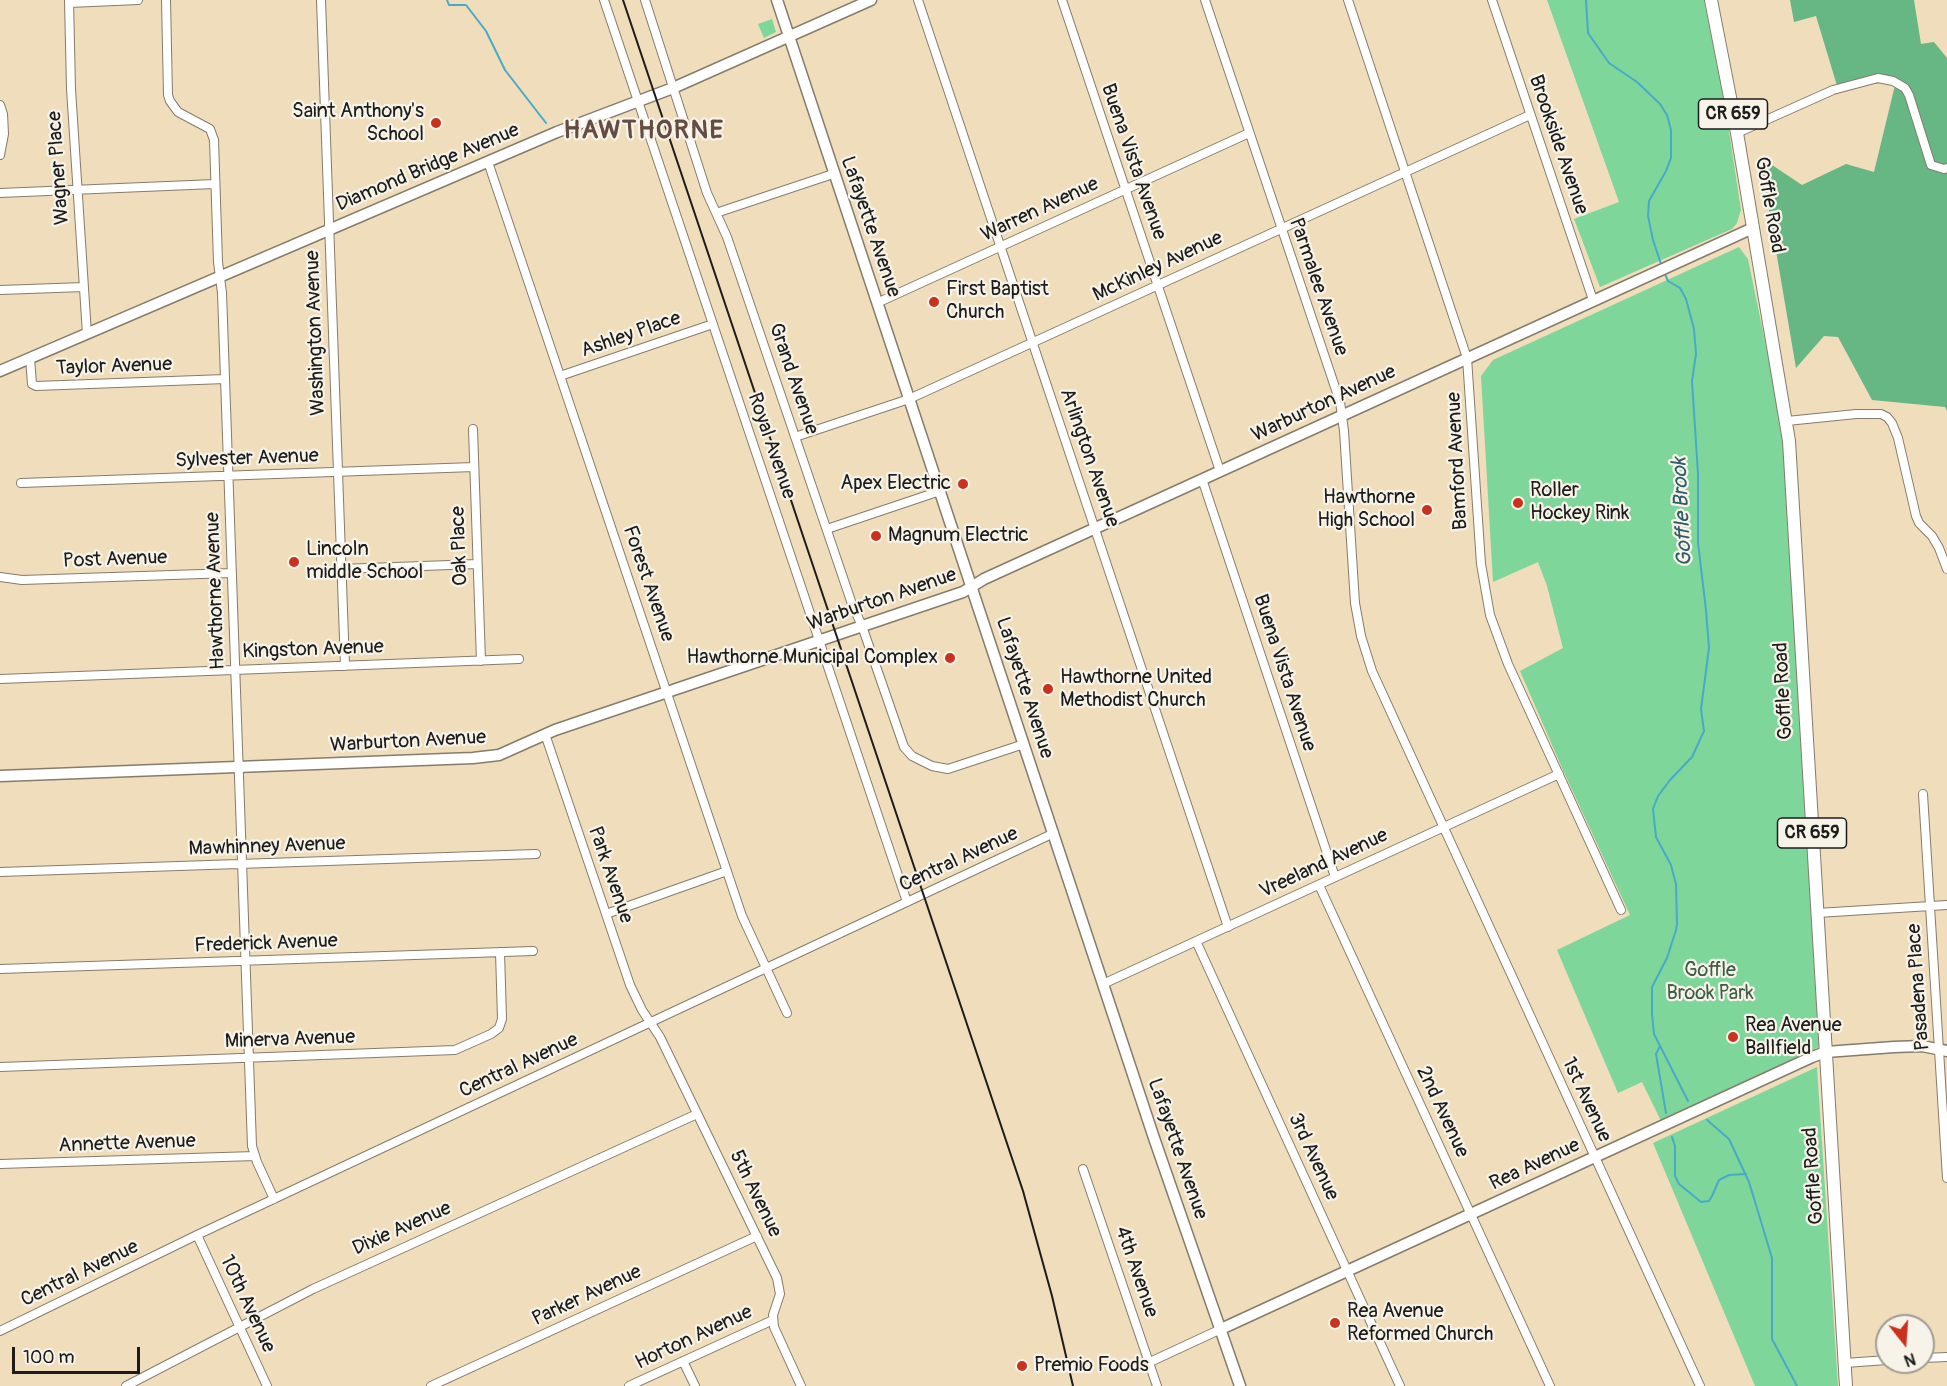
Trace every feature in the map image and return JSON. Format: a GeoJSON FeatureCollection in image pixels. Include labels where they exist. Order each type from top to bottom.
{"type":"FeatureCollection","features":[{"type":"Feature","properties":{"kind":"main road","name":"Goffle Road"},"geometry":{"type":"LineString","coordinates":[[1711,0],[1737,133],[1787,421],[1793,486],[1846,1386]]}},
{"type":"Feature","properties":{"kind":"street"},"geometry":{"type":"LineString","coordinates":[[69,2],[138,0]]}},
{"type":"Feature","properties":{"kind":"street","name":"Hawthorne Avenue"},"geometry":{"type":"LineString","coordinates":[[166,0],[168,95],[178,112],[206,125],[213,134],[225,380],[252,1146],[274,1199]]}},
{"type":"Feature","properties":{"kind":"street","name":"Washington Avenue"},"geometry":{"type":"LineString","coordinates":[[321,0],[345,666]]}},
{"type":"Feature","properties":{"kind":"street","name":"Royal Avenue"},"geometry":{"type":"LineString","coordinates":[[604,0],[907,902]]}},
{"type":"Feature","properties":{"kind":"street","name":"Grand Avenue"},"geometry":{"type":"LineString","coordinates":[[645,0],[707,193],[727,237],[826,530],[902,742],[908,752],[939,769],[948,769],[1024,744]]}},
{"type":"Feature","properties":{"kind":"street","name":"Lafayette Avenue"},"geometry":{"type":"LineString","coordinates":[[777,0],[1155,1141],[1240,1386]]}},
{"type":"Feature","properties":{"kind":"street","name":"Diamond Bridge Avenue"},"geometry":{"type":"LineString","coordinates":[[0,371],[488,162],[673,88],[871,0]]}},
{"type":"Feature","properties":{"kind":"street","name":"Arlington Avenue"},"geometry":{"type":"LineString","coordinates":[[918,0],[1228,927]]}},
{"type":"Feature","properties":{"kind":"street","name":"Buena Vista Avenue"},"geometry":{"type":"LineString","coordinates":[[1062,0],[1220,471]]}},
{"type":"Feature","properties":{"kind":"street","name":"Parmalee Avenue"},"geometry":{"type":"LineString","coordinates":[[1205,0],[1343,415],[1354,587],[1361,636],[1379,690],[1443,828]]}},
{"type":"Feature","properties":{"kind":"street","name":"Bamford Avenue"},"geometry":{"type":"LineString","coordinates":[[1348,0],[1467,358],[1481,564],[1486,598],[1502,648],[1621,910]]}},
{"type":"Feature","properties":{"kind":"street","name":"Brookside Avenue"},"geometry":{"type":"LineString","coordinates":[[1492,0],[1593,300]]}},
{"type":"Feature","properties":{"kind":"street","name":"Wagner Place"},"geometry":{"type":"LineString","coordinates":[[69,2],[71,89],[87,334]]}},
{"type":"Feature","properties":{"kind":"street"},"geometry":{"type":"LineString","coordinates":[[1737,133],[1824,93],[1878,78],[1899,83],[1905,88],[1931,165],[1947,168]]}},
{"type":"Feature","properties":{"kind":"street"},"geometry":{"type":"LineString","coordinates":[[0,105],[4,134],[0,155]]}},
{"type":"Feature","properties":{"kind":"street","name":"McKinley Avenue"},"geometry":{"type":"LineString","coordinates":[[795,437],[909,399],[1530,115]]}},
{"type":"Feature","properties":{"kind":"street","name":"Warren Avenue"},"geometry":{"type":"LineString","coordinates":[[877,303],[1249,133]]}},
{"type":"Feature","properties":{"kind":"street","name":"Forest Avenue"},"geometry":{"type":"LineString","coordinates":[[488,162],[747,929],[787,1013]]}},
{"type":"Feature","properties":{"kind":"street"},"geometry":{"type":"LineString","coordinates":[[716,213],[833,174]]}},
{"type":"Feature","properties":{"kind":"street"},"geometry":{"type":"LineString","coordinates":[[0,193],[215,184]]}},
{"type":"Feature","properties":{"kind":"street","name":"Warburton Avenue"},"geometry":{"type":"LineString","coordinates":[[0,776],[487,757],[513,750],[544,734],[963,592],[984,579],[1753,228]]}},
{"type":"Feature","properties":{"kind":"street"},"geometry":{"type":"LineString","coordinates":[[0,290],[84,287]]}},
{"type":"Feature","properties":{"kind":"street","name":"Ashley Place"},"geometry":{"type":"LineString","coordinates":[[560,376],[713,324]]}},
{"type":"Feature","properties":{"kind":"street","name":"Taylor Avenue"},"geometry":{"type":"LineString","coordinates":[[30,358],[32,384],[36,386],[225,380]]}},
{"type":"Feature","properties":{"kind":"street"},"geometry":{"type":"LineString","coordinates":[[1787,421],[1856,414],[1881,414],[1887,417],[1898,438],[1916,516],[1919,523],[1932,536],[1947,569]]}},
{"type":"Feature","properties":{"kind":"street","name":"Oak Place"},"geometry":{"type":"LineString","coordinates":[[473,429],[481,661]]}},
{"type":"Feature","properties":{"kind":"street","name":"Sylvester Avenue"},"geometry":{"type":"LineString","coordinates":[[21,483],[474,467]]}},
{"type":"Feature","properties":{"kind":"street","name":"Buena Vista Avenue"},"geometry":{"type":"LineString","coordinates":[[1203,479],[1335,877]]}},
{"type":"Feature","properties":{"kind":"street"},"geometry":{"type":"LineString","coordinates":[[826,530],[940,491]]}},
{"type":"Feature","properties":{"kind":"street"},"geometry":{"type":"LineString","coordinates":[[341,569],[477,564]]}},
{"type":"Feature","properties":{"kind":"street","name":"Post Avenue"},"geometry":{"type":"LineString","coordinates":[[0,577],[22,580],[232,573]]}},
{"type":"Feature","properties":{"kind":"street","name":"Kingston Avenue"},"geometry":{"type":"LineString","coordinates":[[0,679],[519,659]]}},
{"type":"Feature","properties":{"kind":"street","name":"Park Avenue"},"geometry":{"type":"LineString","coordinates":[[544,734],[630,985],[650,1023]]}},
{"type":"Feature","properties":{"kind":"street","name":"Vreeland Avenue"},"geometry":{"type":"LineString","coordinates":[[1103,984],[1559,774]]}},
{"type":"Feature","properties":{"kind":"street","name":"Pasadena Place"},"geometry":{"type":"LineString","coordinates":[[1923,794],[1943,1049],[1947,1178]]}},
{"type":"Feature","properties":{"kind":"street","name":"1st Avenue"},"geometry":{"type":"LineString","coordinates":[[1443,828],[1700,1386]]}},
{"type":"Feature","properties":{"kind":"street","name":"Central Avenue"},"geometry":{"type":"LineString","coordinates":[[0,1331],[197,1235],[1054,833]]}},
{"type":"Feature","properties":{"kind":"street","name":"Mawhinney Avenue"},"geometry":{"type":"LineString","coordinates":[[0,872],[536,854]]}},
{"type":"Feature","properties":{"kind":"street"},"geometry":{"type":"LineString","coordinates":[[606,914],[727,871]]}},
{"type":"Feature","properties":{"kind":"street","name":"2nd Avenue"},"geometry":{"type":"LineString","coordinates":[[1319,885],[1550,1386]]}},
{"type":"Feature","properties":{"kind":"street"},"geometry":{"type":"LineString","coordinates":[[1817,913],[1947,905]]}},
{"type":"Feature","properties":{"kind":"street","name":"3rd Avenue"},"geometry":{"type":"LineString","coordinates":[[1196,942],[1400,1386]]}},
{"type":"Feature","properties":{"kind":"street","name":"Frederick Avenue"},"geometry":{"type":"LineString","coordinates":[[0,969],[533,951]]}},
{"type":"Feature","properties":{"kind":"street","name":"Minerva Avenue"},"geometry":{"type":"LineString","coordinates":[[0,1067],[448,1051],[462,1048],[496,1032],[501,1023],[500,952]]}},
{"type":"Feature","properties":{"kind":"street","name":"5th Avenue"},"geometry":{"type":"LineString","coordinates":[[650,1023],[660,1037],[779,1286],[780,1294],[773,1320]]}},
{"type":"Feature","properties":{"kind":"street","name":"Rea Avenue"},"geometry":{"type":"LineString","coordinates":[[1150,1362],[1826,1052],[1922,1046],[1943,1049]]}},
{"type":"Feature","properties":{"kind":"street","name":"Dixie Avenue"},"geometry":{"type":"LineString","coordinates":[[126,1386],[343,1275],[697,1114]]}},
{"type":"Feature","properties":{"kind":"street","name":"Annette Avenue"},"geometry":{"type":"LineString","coordinates":[[0,1164],[255,1156]]}},
{"type":"Feature","properties":{"kind":"street","name":"4th Avenue"},"geometry":{"type":"LineString","coordinates":[[1083,1169],[1157,1386]]}},
{"type":"Feature","properties":{"kind":"street","name":"10th Avenue"},"geometry":{"type":"LineString","coordinates":[[197,1235],[267,1386]]}},
{"type":"Feature","properties":{"kind":"street","name":"Parker Avenue"},"geometry":{"type":"LineString","coordinates":[[431,1386],[757,1236]]}},
{"type":"Feature","properties":{"kind":"street"},"geometry":{"type":"LineString","coordinates":[[773,1320],[801,1386]]}},
{"type":"Feature","properties":{"kind":"street","name":"Horton Avenue"},"geometry":{"type":"LineString","coordinates":[[629,1386],[773,1320]]}},
{"type":"Feature","properties":{"kind":"street"},"geometry":{"type":"LineString","coordinates":[[683,1361],[695,1386]]}},
{"type":"Feature","properties":{"kind":"street"},"geometry":{"type":"LineString","coordinates":[[1845,1363],[1875,1361]]}},
{"type":"Feature","properties":{"kind":"green space"},"geometry":{"type":"Polygon","coordinates":[[[1547,0],[1704,0],[1725,105],[1741,210],[1737,223],[1732,229],[1600,287],[1574,219],[1619,202],[1547,0]]]}},
{"type":"Feature","properties":{"kind":"green space"},"geometry":{"type":"Polygon","coordinates":[[[1790,0],[1914,0],[1921,44],[1934,42],[1947,58],[1947,411],[1945,407],[1872,400],[1838,337],[1824,336],[1796,368],[1760,157],[1802,185],[1846,164],[1874,172],[1896,81],[1838,89],[1816,16],[1794,22],[1790,0]]]}},
{"type":"Feature","properties":{"kind":"green space"},"geometry":{"type":"Polygon","coordinates":[[[772,19],[776,32],[764,38],[758,24],[772,19]]]}},
{"type":"Feature","properties":{"kind":"green space","name":"Goffle Brook Park"},"geometry":{"type":"Polygon","coordinates":[[[1739,247],[1748,259],[1775,390],[1784,450],[1819,1047],[1661,1121],[1642,1082],[1618,1093],[1557,950],[1630,915],[1520,671],[1563,648],[1547,586],[1538,562],[1493,582],[1481,376],[1493,360],[1739,247]]]}},
{"type":"Feature","properties":{"kind":"green space"},"geometry":{"type":"Polygon","coordinates":[[[1817,1067],[1838,1386],[1755,1386],[1653,1143],[1817,1067]]]}},
{"type":"Feature","properties":{"kind":"waterway"},"geometry":{"type":"LineString","coordinates":[[447,0],[449,5],[466,5],[486,31],[505,70],[546,123]]}},
{"type":"Feature","properties":{"kind":"waterway","name":"Goffle Brook"},"geometry":{"type":"LineString","coordinates":[[1586,0],[1588,33],[1609,63],[1637,82],[1660,104],[1667,115],[1671,130],[1671,158],[1649,201],[1648,216],[1662,267]]}},
{"type":"Feature","properties":{"kind":"waterway","name":"Goffle Brook"},"geometry":{"type":"LineString","coordinates":[[1664,272],[1668,281],[1680,288],[1686,299],[1694,329],[1696,354],[1692,381],[1698,474],[1698,543],[1709,648],[1701,709],[1704,731],[1692,757],[1670,780],[1658,796],[1653,809],[1656,837],[1671,865],[1676,884],[1677,924],[1667,958],[1652,987],[1654,1034],[1688,1101]]}},
{"type":"Feature","properties":{"kind":"waterway","name":"Goffle Brook"},"geometry":{"type":"LineString","coordinates":[[1660,1046],[1656,1054],[1666,1113]]}},
{"type":"Feature","properties":{"kind":"waterway","name":"Goffle Brook"},"geometry":{"type":"LineString","coordinates":[[1707,1120],[1729,1139],[1749,1182],[1772,1258],[1772,1339],[1797,1386]]}},
{"type":"Feature","properties":{"kind":"waterway","name":"Goffle Brook"},"geometry":{"type":"LineString","coordinates":[[1672,1137],[1675,1146],[1675,1176],[1679,1184],[1701,1202],[1709,1201],[1719,1180],[1729,1175],[1746,1174]]}},
{"type":"Feature","properties":{"kind":"railway"},"geometry":{"type":"LineString","coordinates":[[623,0],[1023,1191],[1052,1296],[1073,1386]]}},
{"type":"Feature","properties":{"kind":"place","name":"Saint Anthony's School"},"geometry":{"type":"Point","coordinates":[436,123]}},
{"type":"Feature","properties":{"kind":"place","name":"First Baptist Church"},"geometry":{"type":"Point","coordinates":[934,302]}},
{"type":"Feature","properties":{"kind":"place","name":"Apex Electric"},"geometry":{"type":"Point","coordinates":[963,484]}},
{"type":"Feature","properties":{"kind":"place","name":"Roller Hockey Rink"},"geometry":{"type":"Point","coordinates":[1518,503]}},
{"type":"Feature","properties":{"kind":"place","name":"Hawthorne High School"},"geometry":{"type":"Point","coordinates":[1427,510]}},
{"type":"Feature","properties":{"kind":"place","name":"Magnum Electric"},"geometry":{"type":"Point","coordinates":[876,536]}},
{"type":"Feature","properties":{"kind":"place","name":"Lincoln middle School"},"geometry":{"type":"Point","coordinates":[294,562]}},
{"type":"Feature","properties":{"kind":"place","name":"Hawthorne Municipal Complex"},"geometry":{"type":"Point","coordinates":[950,658]}},
{"type":"Feature","properties":{"kind":"place","name":"Hawthorne United Methodist Church"},"geometry":{"type":"Point","coordinates":[1048,689]}},
{"type":"Feature","properties":{"kind":"place","name":"Rea Avenue Ballfield"},"geometry":{"type":"Point","coordinates":[1733,1037]}},
{"type":"Feature","properties":{"kind":"place","name":"Rea Avenue Reformed Church"},"geometry":{"type":"Point","coordinates":[1335,1323]}},
{"type":"Feature","properties":{"kind":"place","name":"Premio Foods"},"geometry":{"type":"Point","coordinates":[1022,1366]}},
{"type":"Feature","properties":{"kind":"district","name":"HAWTHORNE"},"geometry":{"type":"Point","coordinates":[644,131]}}]}
